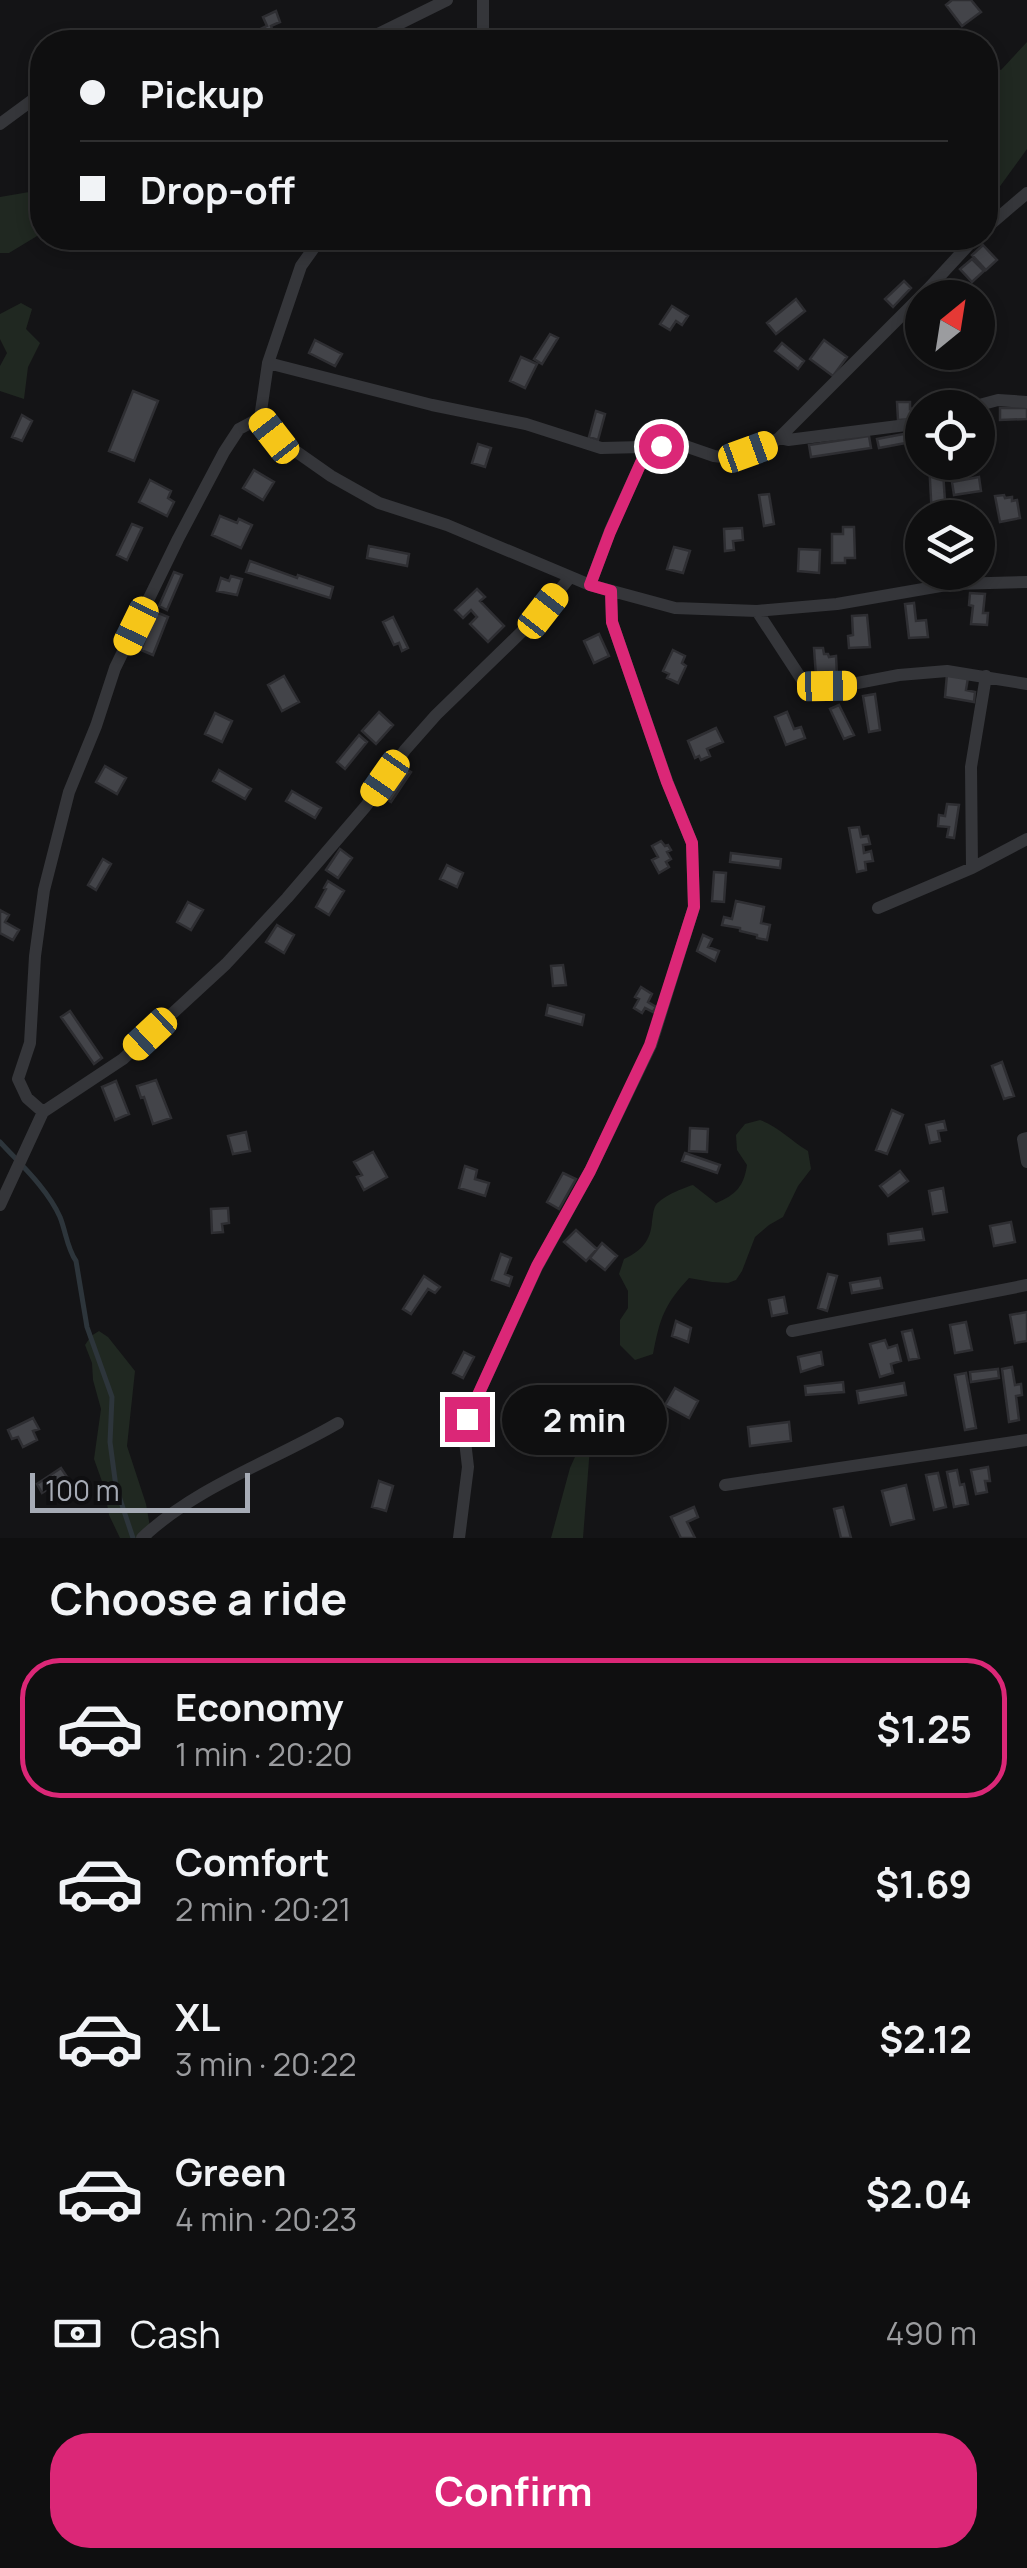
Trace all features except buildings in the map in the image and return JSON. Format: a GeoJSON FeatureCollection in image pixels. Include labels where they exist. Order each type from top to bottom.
{"type":"FeatureCollection","features":[{"type":"Feature","properties":{"kind":"street"},"geometry":{"type":"LineString","coordinates":[[386,30],[447,0]]}},
{"type":"Feature","properties":{"kind":"street"},"geometry":{"type":"LineString","coordinates":[[483,0],[483,30]]}},
{"type":"Feature","properties":{"kind":"street"},"geometry":{"type":"LineString","coordinates":[[0,124],[30,102]]}},
{"type":"Feature","properties":{"kind":"street"},"geometry":{"type":"LineString","coordinates":[[998,219],[1027,193]]}},
{"type":"Feature","properties":{"kind":"street"},"geometry":{"type":"LineString","coordinates":[[312,250],[301,266],[268,363],[260,418],[274,436],[379,504],[446,525],[590,585],[675,608],[757,611],[837,604],[952,584],[1027,582]]}},
{"type":"Feature","properties":{"kind":"street"},"geometry":{"type":"LineString","coordinates":[[268,363],[432,405],[526,424],[601,448],[685,446],[730,458],[779,438],[964,250]]}},
{"type":"Feature","properties":{"kind":"street"},"geometry":{"type":"LineString","coordinates":[[995,401],[1027,402]]}},
{"type":"Feature","properties":{"kind":"street"},"geometry":{"type":"LineString","coordinates":[[43,1112],[26,1098],[18,1079],[30,1042],[44,890],[70,792],[115,668],[178,539],[239,429],[260,418]]}},
{"type":"Feature","properties":{"kind":"street"},"geometry":{"type":"LineString","coordinates":[[779,438],[905,425]]}},
{"type":"Feature","properties":{"kind":"street"},"geometry":{"type":"LineString","coordinates":[[590,585],[648,447]]}},
{"type":"Feature","properties":{"kind":"street"},"geometry":{"type":"LineString","coordinates":[[0,1205],[43,1112],[124,1059],[226,964],[366,806],[425,726],[543,611],[570,577]]}},
{"type":"Feature","properties":{"kind":"street"},"geometry":{"type":"LineString","coordinates":[[460,1538],[468,1467],[467,1419],[537,1266],[590,1171],[650,1045],[694,907],[692,843],[612,622],[611,591]]}},
{"type":"Feature","properties":{"kind":"street"},"geometry":{"type":"LineString","coordinates":[[757,611],[806,686],[847,685],[898,674],[948,671],[1027,684]]}},
{"type":"Feature","properties":{"kind":"street"},"geometry":{"type":"LineString","coordinates":[[972,868],[971,767],[986,676]]}},
{"type":"Feature","properties":{"kind":"street"},"geometry":{"type":"LineString","coordinates":[[878,908],[972,868],[1027,839]]}},
{"type":"Feature","properties":{"kind":"street"},"geometry":{"type":"LineString","coordinates":[[1027,1138],[1023,1139],[1027,1162]]}},
{"type":"Feature","properties":{"kind":"street"},"geometry":{"type":"LineString","coordinates":[[792,1331],[1027,1285]]}},
{"type":"Feature","properties":{"kind":"street"},"geometry":{"type":"LineString","coordinates":[[142,1538],[178,1509],[338,1422]]}},
{"type":"Feature","properties":{"kind":"street"},"geometry":{"type":"LineString","coordinates":[[725,1486],[1027,1440]]}},
{"type":"Feature","properties":{"kind":"shaded area"},"geometry":{"type":"Polygon","coordinates":[[[1027,42],[1027,149],[998,189],[998,69],[1027,42]]]}},
{"type":"Feature","properties":{"kind":"shaded area"},"geometry":{"type":"Polygon","coordinates":[[[30,192],[30,240],[9,253],[0,253],[0,197],[30,192]]]}},
{"type":"Feature","properties":{"kind":"shaded area"},"geometry":{"type":"Polygon","coordinates":[[[21,303],[32,309],[26,329],[40,343],[28,367],[24,399],[0,391],[0,366],[7,353],[0,339],[0,314],[21,303]]]}},
{"type":"Feature","properties":{"kind":"shaded area"},"geometry":{"type":"Polygon","coordinates":[[[760,1120],[808,1151],[811,1169],[783,1217],[755,1237],[736,1280],[728,1283],[689,1278],[664,1313],[653,1354],[635,1360],[620,1345],[620,1320],[628,1308],[628,1291],[619,1274],[624,1259],[644,1244],[655,1207],[668,1196],[693,1185],[716,1203],[738,1189],[747,1165],[737,1150],[736,1135],[745,1124],[760,1120]]]}},
{"type":"Feature","properties":{"kind":"shaded area"},"geometry":{"type":"Polygon","coordinates":[[[99,1331],[135,1371],[127,1446],[146,1504],[152,1538],[120,1538],[109,1515],[94,1459],[101,1409],[85,1345],[99,1331]]]}},
{"type":"Feature","properties":{"kind":"shaded area"},"geometry":{"type":"Polygon","coordinates":[[[600,1401],[614,1402],[604,1430],[590,1447],[583,1538],[551,1538],[570,1468],[600,1401]]]}},
{"type":"Feature","properties":{"kind":"waterway"},"geometry":{"type":"LineString","coordinates":[[0,1142],[48,1196],[76,1261],[87,1327],[112,1397],[110,1442],[116,1487],[133,1538]]}},
{"type":"Feature","properties":{"kind":"route"},"geometry":{"type":"LineString","coordinates":[[467,1419],[537,1266],[590,1171],[650,1045],[694,907],[692,843],[612,622],[611,591],[590,585],[648,447],[661,446]]}}]}
